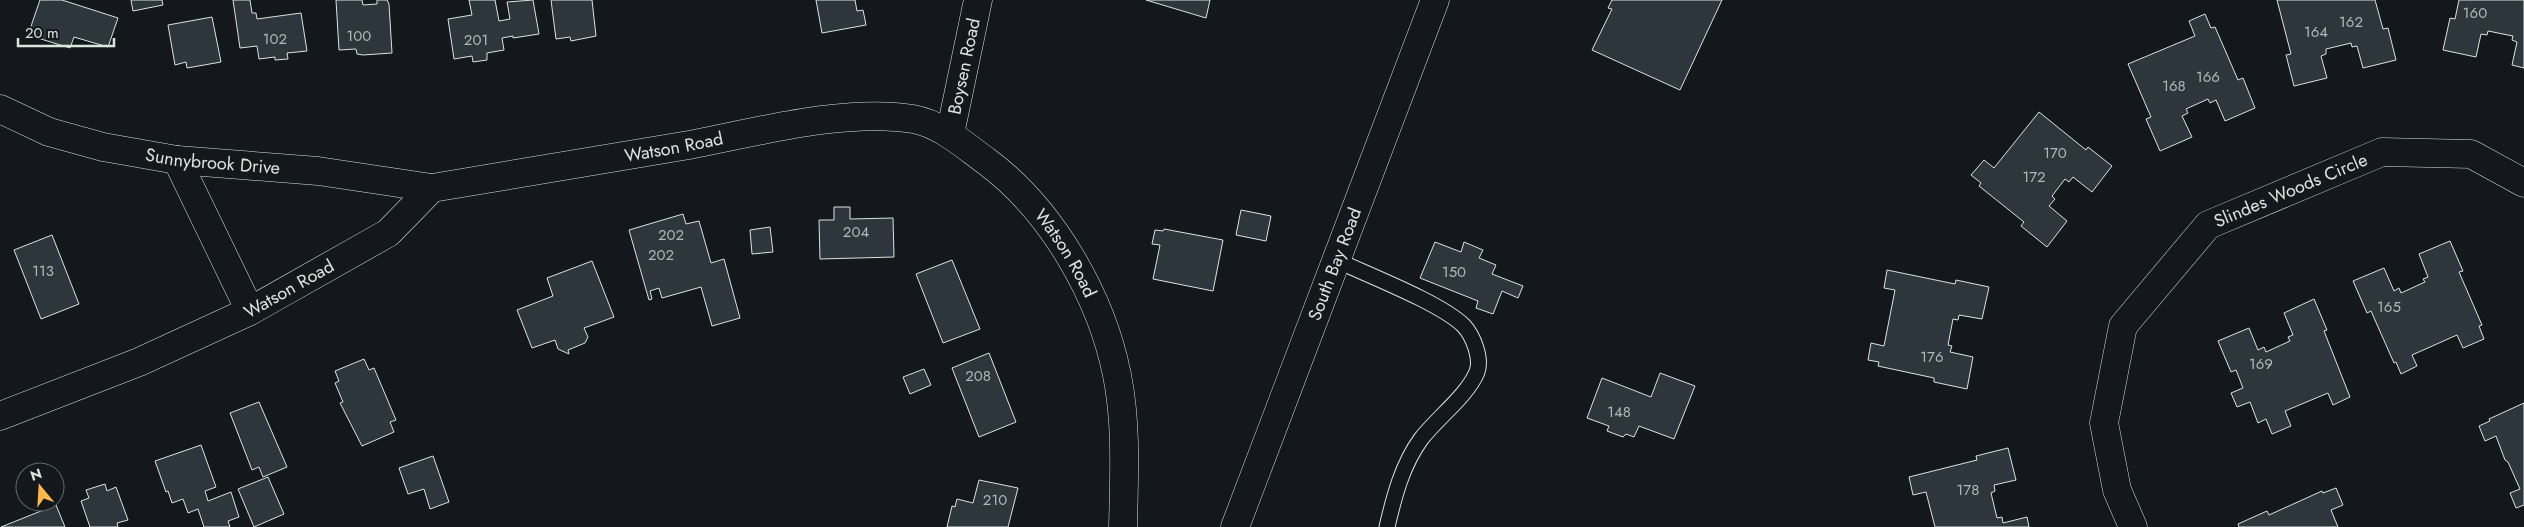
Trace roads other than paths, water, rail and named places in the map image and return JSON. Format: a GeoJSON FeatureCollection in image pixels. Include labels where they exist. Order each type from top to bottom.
{"type":"FeatureCollection","features":[{"type":"Feature","properties":{"kind":"street","name":"Boysen Road"},"geometry":{"type":"LineString","coordinates":[[950,134],[978,0]]}},
{"type":"Feature","properties":{"kind":"street","name":"South Bay Road"},"geometry":{"type":"LineString","coordinates":[[1235,527],[1435,0]]}},
{"type":"Feature","properties":{"kind":"street","name":"Sunnybrook Drive"},"geometry":{"type":"LineString","coordinates":[[0,109],[49,132],[103,147],[177,160],[318,171],[432,188]]}},
{"type":"Feature","properties":{"kind":"street","name":"Watson Road"},"geometry":{"type":"LineString","coordinates":[[0,416],[139,362],[250,311],[388,232],[432,188],[809,122],[884,116],[917,120],[950,134],[1004,174],[1058,236],[1101,315],[1117,376],[1124,452],[1123,527]]}},
{"type":"Feature","properties":{"kind":"street","name":"Slindes Woods Circle"},"geometry":{"type":"LineString","coordinates":[[2133,527],[2117,490],[2104,423],[2123,326],[2208,225],[2382,152],[2470,154],[2524,183]]}},
{"type":"Feature","properties":{"kind":"street"},"geometry":{"type":"LineString","coordinates":[[177,160],[250,311]]}},
{"type":"Feature","properties":{"kind":"lane"},"geometry":{"type":"LineString","coordinates":[[1336,260],[1436,307],[1463,325],[1472,336],[1477,354],[1477,371],[1455,402],[1421,440],[1397,485],[1387,527]]}}]}
